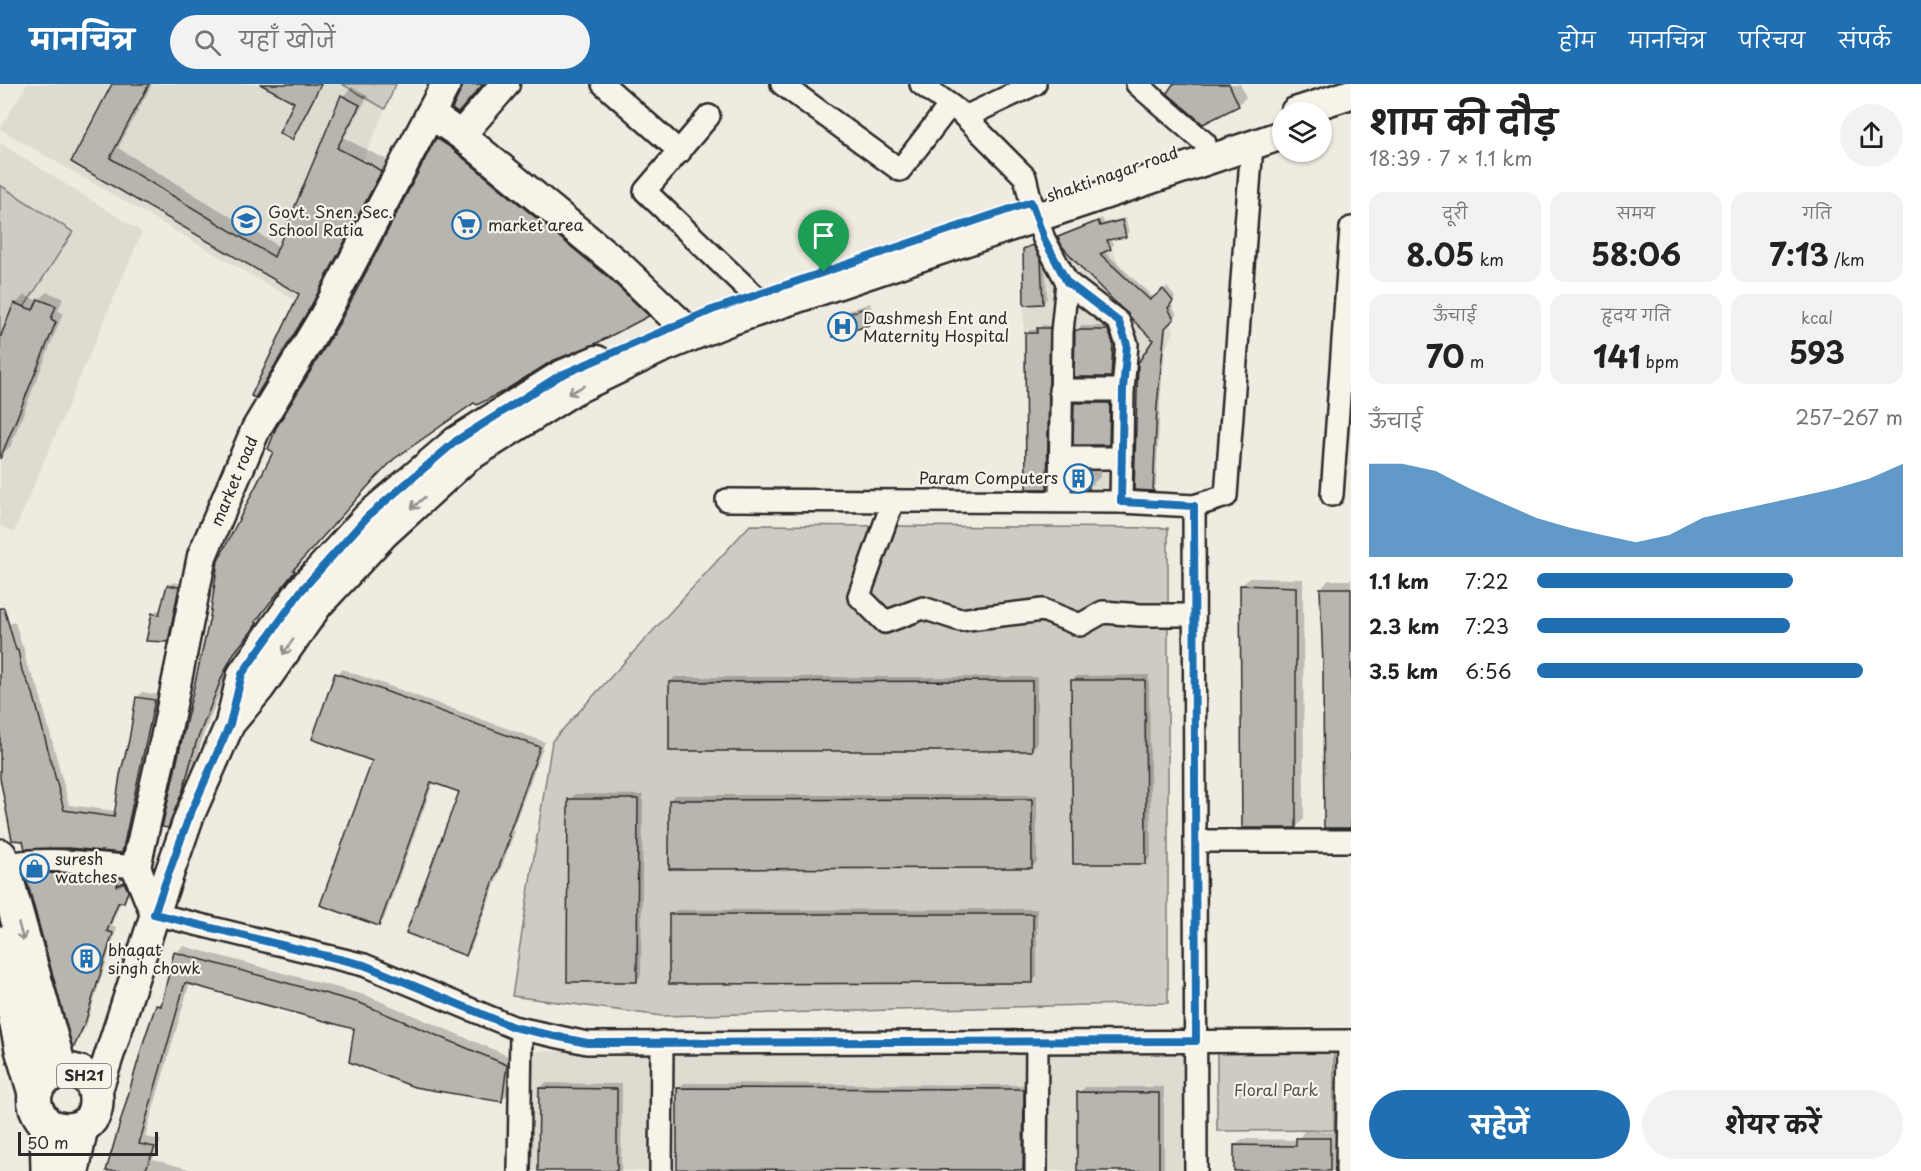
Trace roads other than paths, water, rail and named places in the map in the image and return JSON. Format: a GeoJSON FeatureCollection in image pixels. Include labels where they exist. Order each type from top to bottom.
{"type":"FeatureCollection","features":[{"type":"Feature","properties":{"kind":"main road","name":"market road"},"geometry":{"type":"LineString","coordinates":[[136,867],[202,556],[256,429],[324,316],[446,84]]}},
{"type":"Feature","properties":{"kind":"main road"},"geometry":{"type":"LineString","coordinates":[[460,135],[505,84]]}},
{"type":"Feature","properties":{"kind":"main road"},"geometry":{"type":"LineString","coordinates":[[1326,102],[1351,94]]}},
{"type":"Feature","properties":{"kind":"main road"},"geometry":{"type":"LineString","coordinates":[[1332,118],[1351,111]]}},
{"type":"Feature","properties":{"kind":"main road"},"geometry":{"type":"LineString","coordinates":[[430,114],[460,135],[619,265],[686,331],[744,316],[1034,210],[1272,138]]}},
{"type":"Feature","properties":{"kind":"main road","name":"shakti nagar road"},"geometry":{"type":"LineString","coordinates":[[80,1080],[127,950],[154,914],[189,817],[230,724],[242,674],[301,591],[368,516],[456,441],[559,376],[686,331],[712,310],[1034,210],[1205,143],[1272,120]]}},
{"type":"Feature","properties":{"kind":"main road","name":"SH21"},"geometry":{"type":"LineString","coordinates":[[1,860],[80,1080],[96,1108],[90,1119],[81,1127],[72,1171]]}},
{"type":"Feature","properties":{"kind":"main road"},"geometry":{"type":"LineString","coordinates":[[136,867],[154,914]]}},
{"type":"Feature","properties":{"kind":"main road","name":"SH21"},"geometry":{"type":"LineString","coordinates":[[0,943],[3,977],[35,1093],[35,1105],[39,1116],[47,1125],[48,1171]]}},
{"type":"Feature","properties":{"kind":"main road","name":"SH21"},"geometry":{"type":"LineString","coordinates":[[35,1093],[40,1082],[49,1074],[80,1080]]}},
{"type":"Feature","properties":{"kind":"main road"},"geometry":{"type":"LineString","coordinates":[[47,1125],[58,1130],[70,1131],[81,1127]]}},
{"type":"Feature","properties":{"kind":"street"},"geometry":{"type":"LineString","coordinates":[[603,84],[680,152]]}},
{"type":"Feature","properties":{"kind":"street"},"geometry":{"type":"LineString","coordinates":[[782,84],[900,170],[957,111],[1035,84]]}},
{"type":"Feature","properties":{"kind":"street"},"geometry":{"type":"LineString","coordinates":[[921,84],[957,111],[1025,177],[1044,239],[1067,282],[1119,322],[1127,344],[1123,390],[1121,502]]}},
{"type":"Feature","properties":{"kind":"street"},"geometry":{"type":"LineString","coordinates":[[1137,84],[1205,143]]}},
{"type":"Feature","properties":{"kind":"street"},"geometry":{"type":"LineString","coordinates":[[709,116],[645,191],[755,296]]}},
{"type":"Feature","properties":{"kind":"street"},"geometry":{"type":"LineString","coordinates":[[727,500],[1060,501],[1194,506],[1226,496],[1252,145]]}},
{"type":"Feature","properties":{"kind":"street"},"geometry":{"type":"LineString","coordinates":[[1332,495],[1351,228]]}},
{"type":"Feature","properties":{"kind":"street"},"geometry":{"type":"LineString","coordinates":[[1060,501],[1060,390],[1067,282]]}},
{"type":"Feature","properties":{"kind":"street"},"geometry":{"type":"LineString","coordinates":[[1060,390],[1123,390]]}},
{"type":"Feature","properties":{"kind":"street"},"geometry":{"type":"LineString","coordinates":[[1060,458],[1122,458]]}},
{"type":"Feature","properties":{"kind":"street"},"geometry":{"type":"LineString","coordinates":[[893,501],[859,596],[885,622],[923,608],[960,620],[1043,610],[1080,625],[1103,612],[1194,615]]}},
{"type":"Feature","properties":{"kind":"street"},"geometry":{"type":"LineString","coordinates":[[1194,506],[1196,1171]]}},
{"type":"Feature","properties":{"kind":"street"},"geometry":{"type":"LineString","coordinates":[[1195,841],[1351,841]]}},
{"type":"Feature","properties":{"kind":"street"},"geometry":{"type":"LineString","coordinates":[[1,860],[49,859],[136,867]]}},
{"type":"Feature","properties":{"kind":"street"},"geometry":{"type":"LineString","coordinates":[[154,914],[364,965],[521,1029],[587,1043],[1350,1041],[1347,1171]]}},
{"type":"Feature","properties":{"kind":"street"},"geometry":{"type":"LineString","coordinates":[[519,1171],[521,1029]]}},
{"type":"Feature","properties":{"kind":"street"},"geometry":{"type":"LineString","coordinates":[[661,1171],[662,1042]]}},
{"type":"Feature","properties":{"kind":"street"},"geometry":{"type":"LineString","coordinates":[[1036,1171],[1037,1042]]}},
{"type":"Feature","properties":{"kind":"place","name":"Govt. Snen. Sec. School Ratia"},"geometry":{"type":"Point","coordinates":[247,221]}},
{"type":"Feature","properties":{"kind":"place","name":"market area"},"geometry":{"type":"Point","coordinates":[467,225]}},
{"type":"Feature","properties":{"kind":"place","name":"Dashmesh Ent and Maternity Hospital"},"geometry":{"type":"Point","coordinates":[842,327]}},
{"type":"Feature","properties":{"kind":"place","name":"Param Computers"},"geometry":{"type":"Point","coordinates":[1079,478]}},
{"type":"Feature","properties":{"kind":"place","name":"suresh watches"},"geometry":{"type":"Point","coordinates":[34,868]}},
{"type":"Feature","properties":{"kind":"place","name":"bhagat singh chowk"},"geometry":{"type":"Point","coordinates":[87,959]}},
{"type":"Feature","properties":{"kind":"park label","name":"Floral Park"},"geometry":{"type":"Point","coordinates":[1276,1090]}}]}
